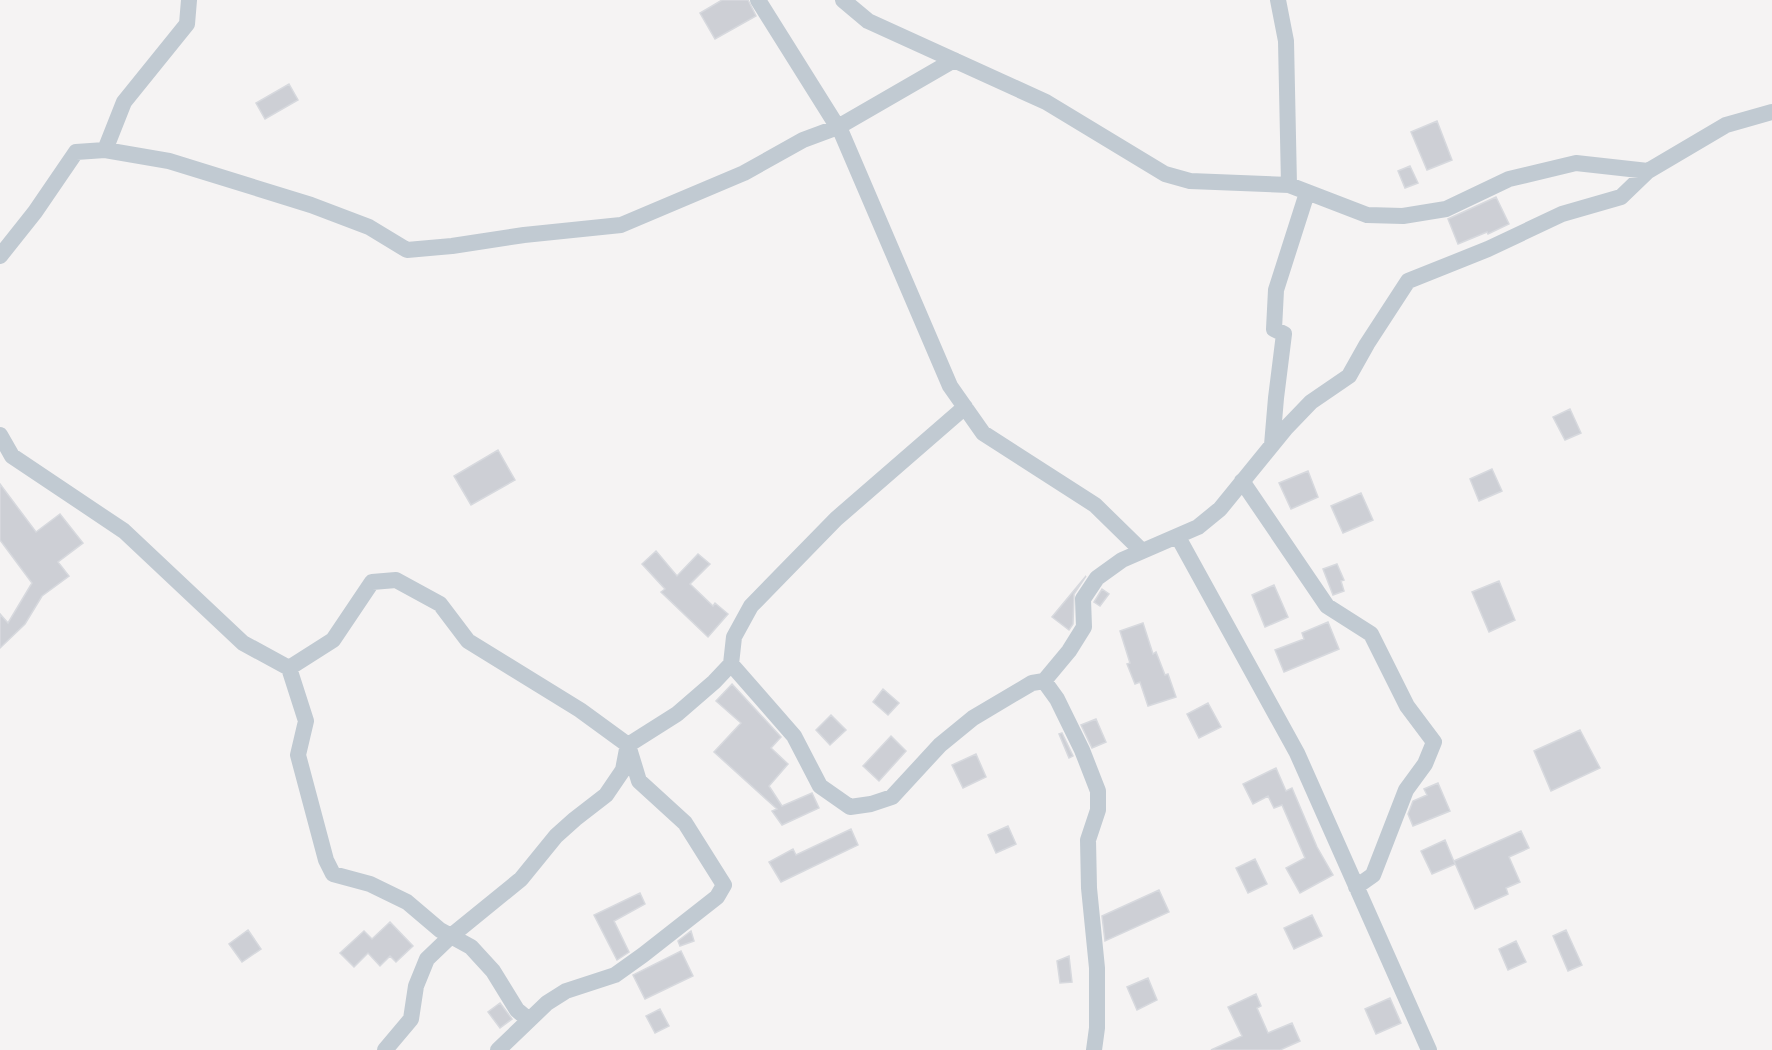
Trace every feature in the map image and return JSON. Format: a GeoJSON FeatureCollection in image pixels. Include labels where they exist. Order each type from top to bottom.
{"type":"FeatureCollection","features":[{"type":"Feature","properties":{"kind":"street"},"geometry":{"type":"LineString","coordinates":[[105,150],[124,102],[187,24],[189,0]]}},
{"type":"Feature","properties":{"kind":"street"},"geometry":{"type":"LineString","coordinates":[[758,0],[838,127],[950,386],[983,433],[1095,505],[1142,552]]}},
{"type":"Feature","properties":{"kind":"street"},"geometry":{"type":"LineString","coordinates":[[843,0],[868,21],[1046,102],[1165,174],[1190,181],[1289,185],[1367,215],[1403,216],[1446,209],[1509,179],[1576,163],[1648,171]]}},
{"type":"Feature","properties":{"kind":"street"},"geometry":{"type":"LineString","coordinates":[[1278,0],[1286,41],[1289,185]]}},
{"type":"Feature","properties":{"kind":"street"},"geometry":{"type":"LineString","coordinates":[[0,256],[76,152],[105,150],[169,161],[311,205],[369,227],[407,250],[621,225],[744,173],[803,140],[838,127],[954,60]]}},
{"type":"Feature","properties":{"kind":"street"},"geometry":{"type":"LineString","coordinates":[[731,664],[794,736],[820,786],[850,807],[871,804],[892,797],[940,745],[973,718],[1032,683],[1044,681],[1069,651],[1084,627],[1083,599],[1097,578],[1122,560],[1198,527],[1220,508],[1311,402],[1349,376],[1408,281],[1488,249],[1562,214],[1622,197],[1648,171],[1726,125],[1772,112]]}},
{"type":"Feature","properties":{"kind":"street"},"geometry":{"type":"LineString","coordinates":[[1272,445],[1275,398],[1284,334],[1274,329],[1276,290],[1307,193]]}},
{"type":"Feature","properties":{"kind":"street"},"geometry":{"type":"LineString","coordinates":[[385,1050],[411,1019],[416,986],[427,959],[451,936],[521,879],[556,836],[606,795],[623,770],[628,745],[678,714],[731,664],[734,637],[751,606],[836,519],[965,407]]}},
{"type":"Feature","properties":{"kind":"street"},"geometry":{"type":"LineString","coordinates":[[0,435],[12,456],[124,531],[243,643],[290,668],[306,721],[298,755],[326,860],[333,874],[370,884],[407,902],[440,930],[471,947],[492,971],[517,1010],[530,1020]]}},
{"type":"Feature","properties":{"kind":"street"},"geometry":{"type":"LineString","coordinates":[[1242,481],[1327,606],[1371,634],[1407,706],[1434,742],[1425,764],[1406,790],[1373,875],[1356,887]]}},
{"type":"Feature","properties":{"kind":"street"},"geometry":{"type":"LineString","coordinates":[[1178,537],[1297,753],[1429,1050]]}},
{"type":"Feature","properties":{"kind":"street"},"geometry":{"type":"LineString","coordinates":[[290,668],[333,640],[372,582],[396,580],[440,604],[468,641],[580,710],[628,745],[639,781],[686,824],[724,885],[717,897],[615,975],[566,991],[547,1003],[498,1050]]}},
{"type":"Feature","properties":{"kind":"street"},"geometry":{"type":"LineString","coordinates":[[1044,681],[1057,699],[1082,750],[1098,791],[1098,810],[1088,840],[1089,888],[1097,968],[1097,1028],[1094,1050]]}},
{"type":"Feature","properties":{"kind":"building"},"geometry":{"type":"Polygon","coordinates":[[[722,0],[748,0],[756,16],[715,39],[700,13],[722,0]]]}},
{"type":"Feature","properties":{"kind":"building"},"geometry":{"type":"Polygon","coordinates":[[[289,84],[298,100],[265,119],[256,103],[289,84]]]}},
{"type":"Feature","properties":{"kind":"building"},"geometry":{"type":"Polygon","coordinates":[[[1437,121],[1452,160],[1427,170],[1411,132],[1437,121]]]}},
{"type":"Feature","properties":{"kind":"building"},"geometry":{"type":"Polygon","coordinates":[[[1410,166],[1418,183],[1405,188],[1398,171],[1410,166]]]}},
{"type":"Feature","properties":{"kind":"building"},"geometry":{"type":"Polygon","coordinates":[[[1496,197],[1509,224],[1458,244],[1448,219],[1496,197]]]}},
{"type":"Feature","properties":{"kind":"building"},"geometry":{"type":"Polygon","coordinates":[[[1570,409],[1581,433],[1565,440],[1553,417],[1570,409]]]}},
{"type":"Feature","properties":{"kind":"building"},"geometry":{"type":"Polygon","coordinates":[[[498,450],[515,480],[471,505],[454,476],[498,450]]]}},
{"type":"Feature","properties":{"kind":"building"},"geometry":{"type":"Polygon","coordinates":[[[1492,469],[1502,491],[1479,501],[1470,479],[1492,469]]]}},
{"type":"Feature","properties":{"kind":"building"},"geometry":{"type":"Polygon","coordinates":[[[1308,471],[1318,497],[1291,509],[1279,483],[1308,471]]]}},
{"type":"Feature","properties":{"kind":"building"},"geometry":{"type":"Polygon","coordinates":[[[0,484],[36,532],[60,514],[83,543],[58,562],[69,576],[42,596],[25,624],[0,648],[0,614],[8,623],[32,583],[0,540],[0,484]]]}},
{"type":"Feature","properties":{"kind":"building"},"geometry":{"type":"Polygon","coordinates":[[[1361,493],[1373,520],[1343,533],[1331,506],[1361,493]]]}},
{"type":"Feature","properties":{"kind":"building"},"geometry":{"type":"Polygon","coordinates":[[[656,551],[677,576],[698,554],[710,564],[690,584],[713,606],[715,603],[728,614],[708,637],[661,592],[665,589],[642,564],[656,551]]]}},
{"type":"Feature","properties":{"kind":"building"},"geometry":{"type":"Polygon","coordinates":[[[1337,564],[1344,580],[1341,581],[1344,591],[1333,595],[1323,569],[1337,564]]]}},
{"type":"Feature","properties":{"kind":"building"},"geometry":{"type":"Polygon","coordinates":[[[1086,576],[1074,594],[1073,624],[1069,630],[1052,617],[1086,576]]]}},
{"type":"Feature","properties":{"kind":"building"},"geometry":{"type":"Polygon","coordinates":[[[1499,581],[1515,620],[1489,632],[1472,592],[1499,581]]]}},
{"type":"Feature","properties":{"kind":"building"},"geometry":{"type":"Polygon","coordinates":[[[1274,585],[1288,617],[1265,627],[1252,595],[1274,585]]]}},
{"type":"Feature","properties":{"kind":"building"},"geometry":{"type":"Polygon","coordinates":[[[1102,589],[1109,594],[1100,606],[1094,602],[1102,589]]]}},
{"type":"Feature","properties":{"kind":"building"},"geometry":{"type":"Polygon","coordinates":[[[1328,622],[1339,649],[1284,672],[1275,650],[1304,639],[1302,633],[1328,622]]]}},
{"type":"Feature","properties":{"kind":"building"},"geometry":{"type":"Polygon","coordinates":[[[1143,623],[1153,654],[1156,652],[1165,675],[1168,674],[1176,697],[1148,706],[1140,682],[1135,684],[1127,664],[1130,663],[1120,631],[1143,623]]]}},
{"type":"Feature","properties":{"kind":"building"},"geometry":{"type":"Polygon","coordinates":[[[732,684],[781,737],[771,748],[788,764],[769,786],[782,806],[812,793],[819,808],[782,825],[772,811],[777,809],[714,752],[741,723],[716,701],[732,684]]]}},
{"type":"Feature","properties":{"kind":"building"},"geometry":{"type":"Polygon","coordinates":[[[883,689],[899,703],[888,715],[873,702],[883,689]]]}},
{"type":"Feature","properties":{"kind":"building"},"geometry":{"type":"Polygon","coordinates":[[[1208,703],[1221,727],[1199,738],[1187,714],[1208,703]]]}},
{"type":"Feature","properties":{"kind":"building"},"geometry":{"type":"Polygon","coordinates":[[[831,715],[846,730],[830,745],[816,730],[831,715]]]}},
{"type":"Feature","properties":{"kind":"building"},"geometry":{"type":"Polygon","coordinates":[[[1096,719],[1106,742],[1092,748],[1081,725],[1096,719]]]}},
{"type":"Feature","properties":{"kind":"building"},"geometry":{"type":"Polygon","coordinates":[[[1580,730],[1600,768],[1551,791],[1534,751],[1580,730]]]}},
{"type":"Feature","properties":{"kind":"building"},"geometry":{"type":"Polygon","coordinates":[[[1062,733],[1073,756],[1069,758],[1059,734],[1062,733]]]}},
{"type":"Feature","properties":{"kind":"building"},"geometry":{"type":"Polygon","coordinates":[[[891,736],[906,751],[879,781],[863,766],[891,736]]]}},
{"type":"Feature","properties":{"kind":"building"},"geometry":{"type":"Polygon","coordinates":[[[976,754],[986,777],[963,788],[952,765],[976,754]]]}},
{"type":"Feature","properties":{"kind":"building"},"geometry":{"type":"Polygon","coordinates":[[[1276,768],[1286,791],[1292,788],[1317,847],[1333,875],[1300,893],[1286,868],[1305,858],[1282,805],[1274,808],[1268,796],[1253,804],[1243,784],[1276,768]]]}},
{"type":"Feature","properties":{"kind":"building"},"geometry":{"type":"Polygon","coordinates":[[[1438,783],[1450,811],[1413,826],[1408,814],[1413,801],[1427,795],[1424,789],[1438,783]]]}},
{"type":"Feature","properties":{"kind":"building"},"geometry":{"type":"Polygon","coordinates":[[[1008,826],[1016,844],[996,853],[988,835],[1008,826]]]}},
{"type":"Feature","properties":{"kind":"building"},"geometry":{"type":"Polygon","coordinates":[[[851,829],[858,845],[781,882],[769,862],[793,849],[796,855],[851,829]]]}},
{"type":"Feature","properties":{"kind":"building"},"geometry":{"type":"Polygon","coordinates":[[[1521,831],[1529,848],[1509,857],[1520,882],[1506,888],[1508,894],[1475,909],[1454,861],[1521,831]]]}},
{"type":"Feature","properties":{"kind":"building"},"geometry":{"type":"Polygon","coordinates":[[[1445,840],[1455,864],[1432,874],[1421,851],[1445,840]]]}},
{"type":"Feature","properties":{"kind":"building"},"geometry":{"type":"Polygon","coordinates":[[[1255,859],[1267,884],[1248,893],[1236,868],[1255,859]]]}},
{"type":"Feature","properties":{"kind":"building"},"geometry":{"type":"Polygon","coordinates":[[[1159,890],[1169,912],[1105,941],[1102,916],[1159,890]]]}},
{"type":"Feature","properties":{"kind":"building"},"geometry":{"type":"Polygon","coordinates":[[[640,893],[645,904],[614,921],[629,952],[617,960],[594,915],[640,893]]]}},
{"type":"Feature","properties":{"kind":"building"},"geometry":{"type":"Polygon","coordinates":[[[1312,915],[1322,936],[1294,949],[1284,928],[1312,915]]]}},
{"type":"Feature","properties":{"kind":"building"},"geometry":{"type":"Polygon","coordinates":[[[390,922],[413,946],[396,962],[390,956],[380,966],[368,953],[354,967],[340,953],[364,931],[372,939],[390,922]]]}},
{"type":"Feature","properties":{"kind":"building"},"geometry":{"type":"Polygon","coordinates":[[[248,930],[261,949],[242,962],[229,944],[248,930]]]}},
{"type":"Feature","properties":{"kind":"building"},"geometry":{"type":"Polygon","coordinates":[[[1566,930],[1582,965],[1568,971],[1553,936],[1566,930]]]}},
{"type":"Feature","properties":{"kind":"building"},"geometry":{"type":"Polygon","coordinates":[[[691,931],[694,941],[680,946],[678,941],[691,931]]]}},
{"type":"Feature","properties":{"kind":"building"},"geometry":{"type":"Polygon","coordinates":[[[1516,941],[1526,962],[1508,970],[1499,949],[1516,941]]]}},
{"type":"Feature","properties":{"kind":"building"},"geometry":{"type":"Polygon","coordinates":[[[681,951],[693,976],[645,999],[633,975],[681,951]]]}},
{"type":"Feature","properties":{"kind":"building"},"geometry":{"type":"Polygon","coordinates":[[[1069,956],[1072,982],[1060,983],[1057,961],[1069,956]]]}},
{"type":"Feature","properties":{"kind":"building"},"geometry":{"type":"Polygon","coordinates":[[[1148,978],[1157,1000],[1137,1010],[1127,987],[1148,978]]]}},
{"type":"Feature","properties":{"kind":"building"},"geometry":{"type":"Polygon","coordinates":[[[1256,994],[1261,1006],[1257,1008],[1268,1033],[1292,1023],[1300,1041],[1280,1050],[1211,1050],[1242,1036],[1228,1007],[1256,994]]]}},
{"type":"Feature","properties":{"kind":"building"},"geometry":{"type":"Polygon","coordinates":[[[1390,998],[1401,1023],[1376,1034],[1365,1009],[1390,998]]]}},
{"type":"Feature","properties":{"kind":"building"},"geometry":{"type":"Polygon","coordinates":[[[500,1003],[512,1019],[500,1028],[488,1012],[500,1003]]]}},
{"type":"Feature","properties":{"kind":"building"},"geometry":{"type":"Polygon","coordinates":[[[660,1009],[669,1026],[655,1033],[646,1016],[660,1009]]]}}]}
